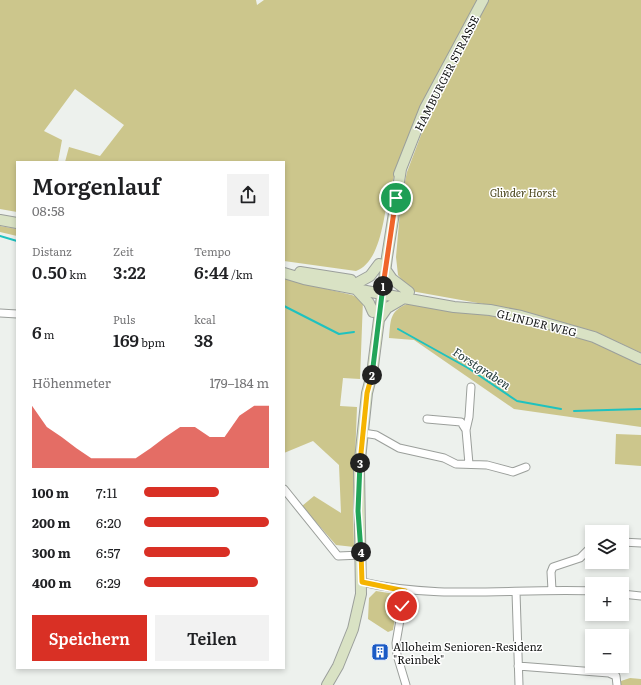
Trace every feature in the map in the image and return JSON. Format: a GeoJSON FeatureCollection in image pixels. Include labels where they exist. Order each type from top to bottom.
{"type":"FeatureCollection","features":[{"type":"Feature","properties":{"kind":"main road","name":"HAMBURGER STRASSE"},"geometry":{"type":"LineString","coordinates":[[367,393],[372,374],[378,324],[379,290],[388,208],[401,169],[425,108],[483,0]]}},
{"type":"Feature","properties":{"kind":"main road"},"geometry":{"type":"LineString","coordinates":[[0,220],[16,223]]}},
{"type":"Feature","properties":{"kind":"main road"},"geometry":{"type":"LineString","coordinates":[[373,312],[357,285],[382,266],[406,295],[387,308],[378,324]]}},
{"type":"Feature","properties":{"kind":"main road","name":"GLINDER WEG"},"geometry":{"type":"LineString","coordinates":[[285,272],[305,272],[379,290],[521,316],[594,336],[641,359]]}},
{"type":"Feature","properties":{"kind":"main road","name":"HAMBURGER STRASSE"},"geometry":{"type":"LineString","coordinates":[[328,685],[338,666],[353,629],[360,602],[362,555],[358,488],[367,393],[366,374],[373,312],[379,290]]}},
{"type":"Feature","properties":{"kind":"street"},"geometry":{"type":"LineString","coordinates":[[0,313],[16,314]]}},
{"type":"Feature","properties":{"kind":"street"},"geometry":{"type":"LineString","coordinates":[[469,464],[466,430],[469,417],[470,387]]}},
{"type":"Feature","properties":{"kind":"street"},"geometry":{"type":"LineString","coordinates":[[426,419],[461,422],[466,430]]}},
{"type":"Feature","properties":{"kind":"street"},"geometry":{"type":"LineString","coordinates":[[364,433],[376,435],[399,448],[444,458],[456,464],[487,465],[513,472],[526,467]]}},
{"type":"Feature","properties":{"kind":"street"},"geometry":{"type":"LineString","coordinates":[[285,490],[338,556],[362,555]]}},
{"type":"Feature","properties":{"kind":"street"},"geometry":{"type":"LineString","coordinates":[[629,542],[641,543]]}},
{"type":"Feature","properties":{"kind":"street"},"geometry":{"type":"LineString","coordinates":[[552,590],[551,572],[553,567],[580,558],[585,553]]}},
{"type":"Feature","properties":{"kind":"street"},"geometry":{"type":"LineString","coordinates":[[362,582],[405,591],[444,594],[552,590],[585,591]]}},
{"type":"Feature","properties":{"kind":"street"},"geometry":{"type":"LineString","coordinates":[[405,591],[396,643],[400,667],[406,685]]}},
{"type":"Feature","properties":{"kind":"street"},"geometry":{"type":"LineString","coordinates":[[516,592],[519,685]]}},
{"type":"Feature","properties":{"kind":"street"},"geometry":{"type":"LineString","coordinates":[[629,595],[641,596]]}},
{"type":"Feature","properties":{"kind":"street"},"geometry":{"type":"LineString","coordinates":[[518,666],[609,673],[616,676],[617,685]]}},
{"type":"Feature","properties":{"kind":"green space"},"geometry":{"type":"Polygon","coordinates":[[[0,0],[256,0],[257,5],[264,0],[478,0],[429,93],[408,140],[390,190],[376,248],[365,266],[356,271],[285,261],[285,161],[65,161],[69,147],[100,156],[124,125],[75,89],[44,131],[62,140],[58,161],[16,161],[16,212],[0,209],[0,0]]]}},
{"type":"Feature","properties":{"kind":"green space","name":"Glinder Horst"},"geometry":{"type":"Polygon","coordinates":[[[489,0],[641,0],[641,353],[596,332],[523,311],[411,291],[398,275],[396,257],[401,200],[407,172],[429,114],[489,0]]]}},
{"type":"Feature","properties":{"kind":"green space"},"geometry":{"type":"Polygon","coordinates":[[[0,226],[16,229],[16,236],[0,232],[0,226]]]}},
{"type":"Feature","properties":{"kind":"green space"},"geometry":{"type":"Polygon","coordinates":[[[285,279],[352,295],[363,300],[360,379],[343,378],[340,406],[357,407],[353,510],[354,547],[336,545],[302,506],[314,496],[341,513],[339,465],[313,441],[285,453],[285,279]]]}},
{"type":"Feature","properties":{"kind":"green space"},"geometry":{"type":"Polygon","coordinates":[[[411,302],[520,321],[592,341],[641,365],[641,427],[514,409],[414,340],[389,338],[390,324],[393,315],[399,308],[411,302]]]}},
{"type":"Feature","properties":{"kind":"green space"},"geometry":{"type":"Polygon","coordinates":[[[616,434],[641,435],[641,466],[615,464],[616,434]]]}},
{"type":"Feature","properties":{"kind":"green space"},"geometry":{"type":"Polygon","coordinates":[[[376,591],[395,594],[398,601],[393,630],[388,632],[368,619],[369,598],[376,591]]]}},
{"type":"Feature","properties":{"kind":"green space"},"geometry":{"type":"Polygon","coordinates":[[[630,678],[641,679],[641,685],[621,685],[621,681],[630,678]]]}},
{"type":"Feature","properties":{"kind":"waterway","name":"Forstgraben"},"geometry":{"type":"LineString","coordinates":[[0,236],[16,241]]}},
{"type":"Feature","properties":{"kind":"waterway","name":"Forstgraben"},"geometry":{"type":"LineString","coordinates":[[285,307],[339,334],[354,332]]}},
{"type":"Feature","properties":{"kind":"waterway","name":"Forstgraben"},"geometry":{"type":"LineString","coordinates":[[398,329],[468,368],[517,401],[561,409]]}},
{"type":"Feature","properties":{"kind":"waterway","name":"Forstgraben"},"geometry":{"type":"LineString","coordinates":[[574,411],[641,409]]}},
{"type":"Feature","properties":{"kind":"place","name":"Alloheim Senioren-Residenz \"Reinbek\""},"geometry":{"type":"Point","coordinates":[380,652]}},
{"type":"Feature","properties":{"kind":"route"},"geometry":{"type":"LineString","coordinates":[[396,198],[372,374],[367,393],[364,433],[359,469],[358,511],[362,555],[362,582],[405,591],[402,606]]}}]}
